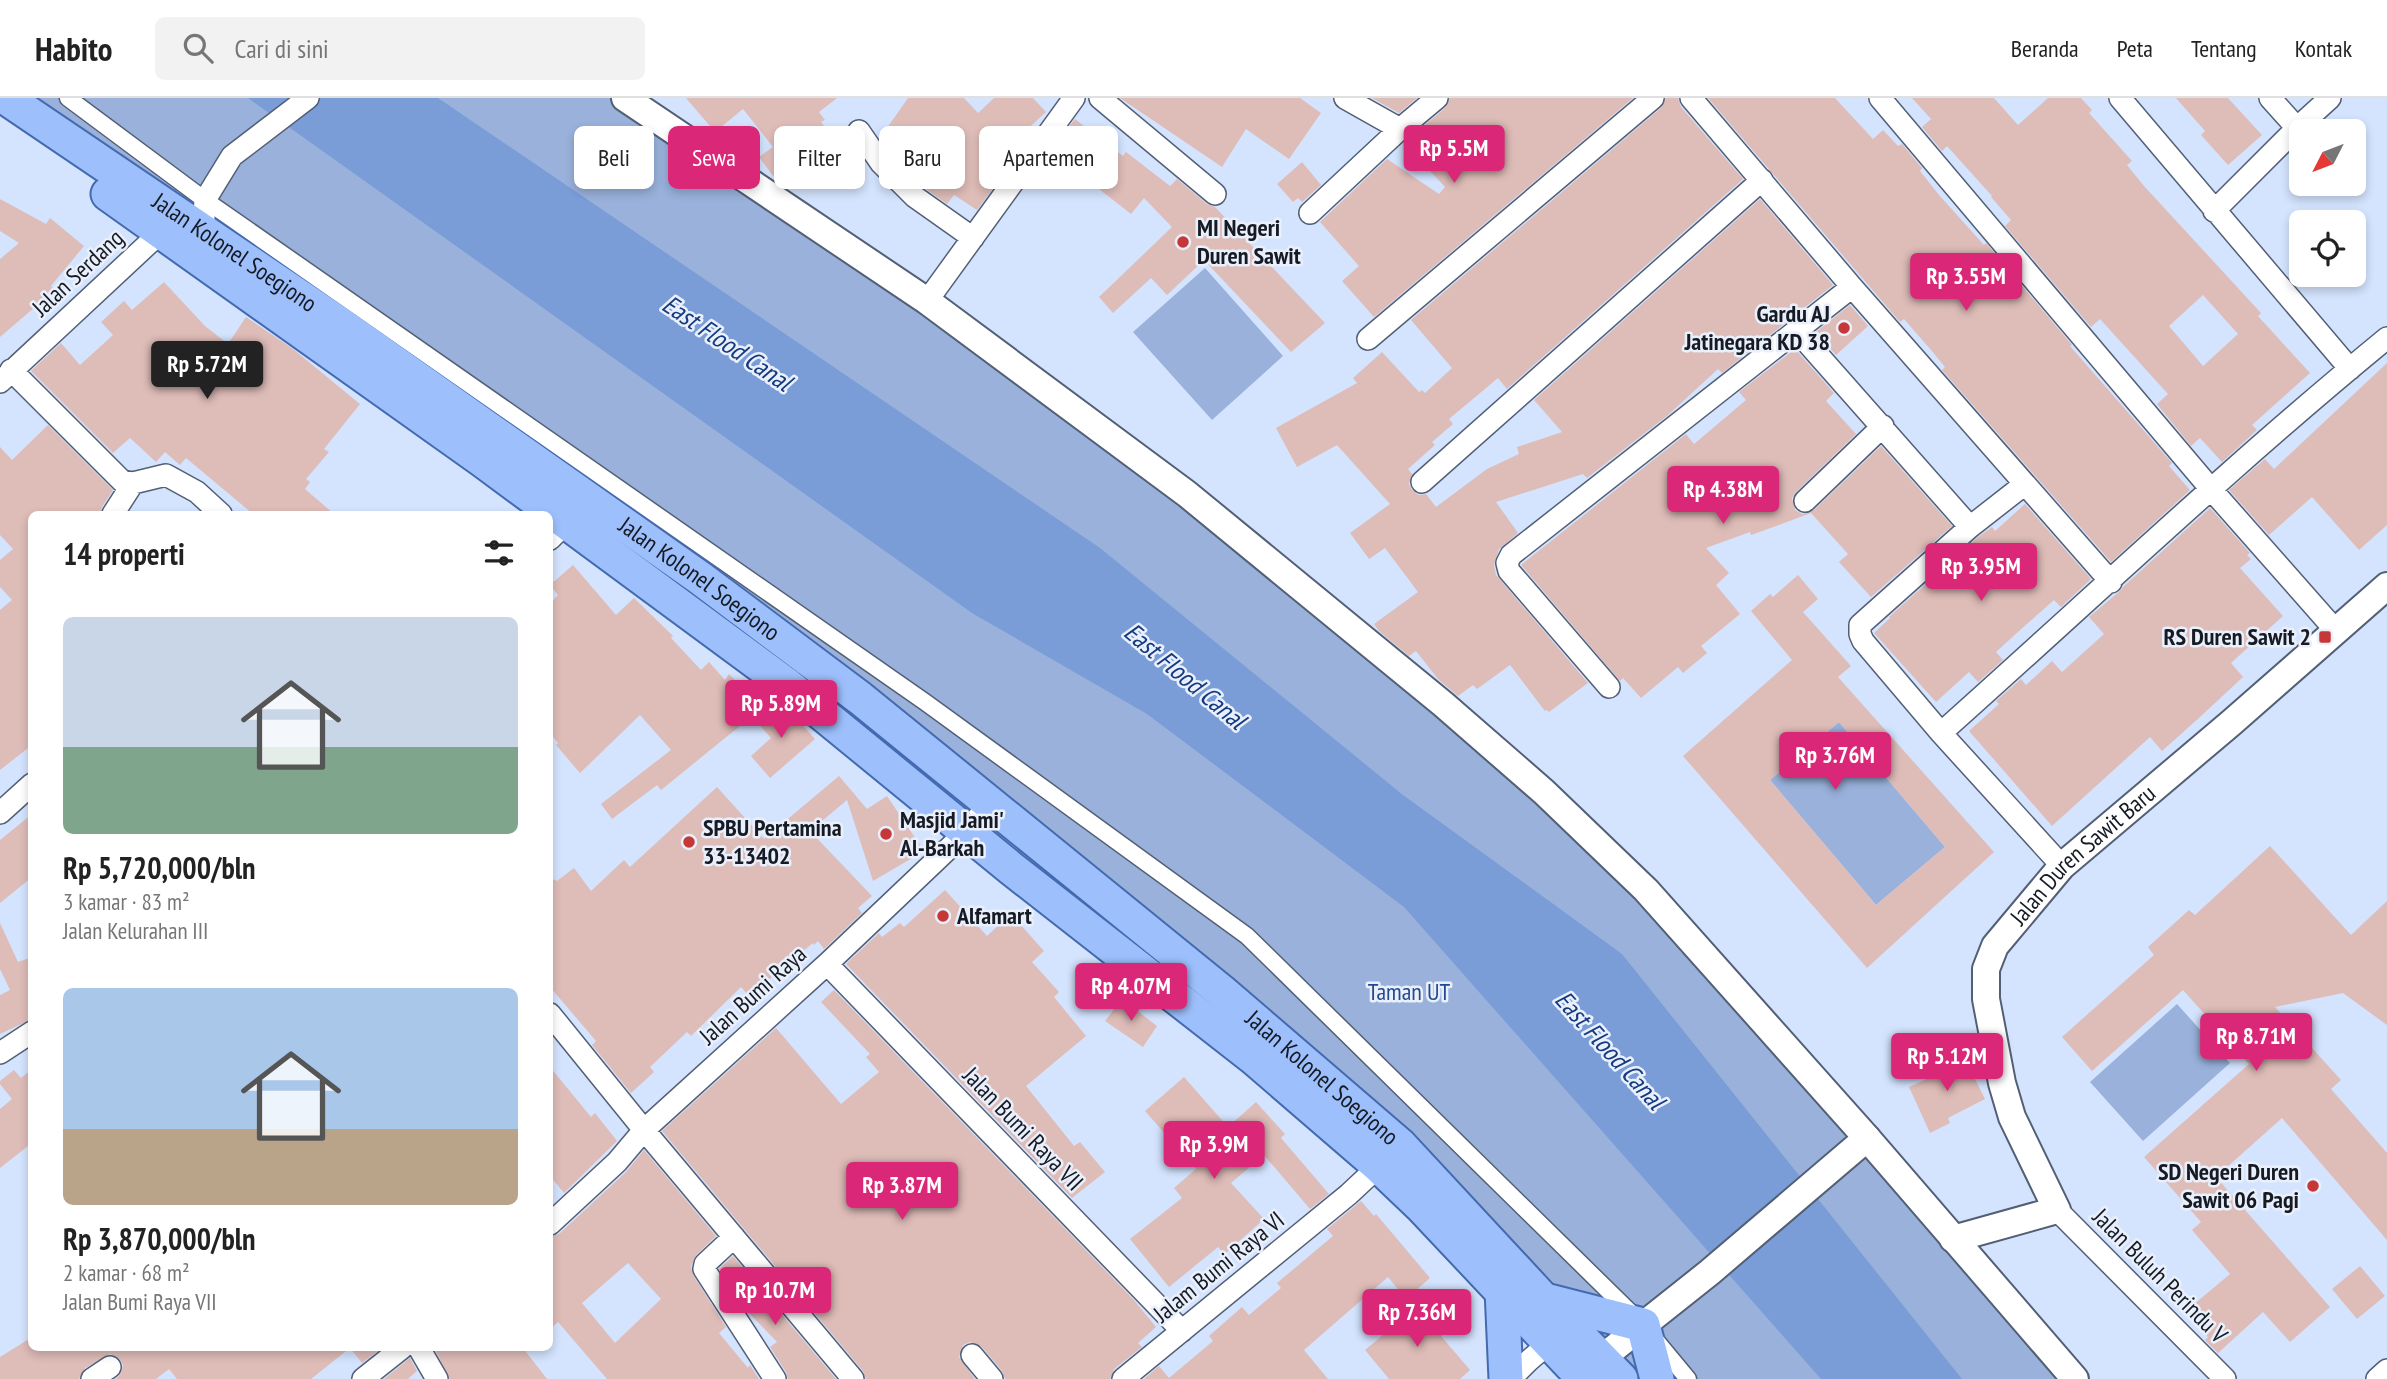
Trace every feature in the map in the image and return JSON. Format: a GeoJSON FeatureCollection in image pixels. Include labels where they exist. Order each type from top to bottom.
{"type":"FeatureCollection","features":[{"type":"Feature","properties":{"kind":"main road","name":"Jalan Kolonel Soegiono"},"geometry":{"type":"LineString","coordinates":[[6,98],[137,188],[166,220],[203,233],[355,334],[700,578],[860,698],[1221,991],[1400,1145],[1543,1299],[1563,1337],[1593,1374]]}},
{"type":"Feature","properties":{"kind":"main road","name":"Jalan Kolonel Soegiono"},"geometry":{"type":"LineString","coordinates":[[0,119],[166,220],[533,511]]}},
{"type":"Feature","properties":{"kind":"main road","name":"Jalan Kolonel Soegiono"},"geometry":{"type":"LineString","coordinates":[[558,531],[787,685],[1012,869],[1255,1059],[1379,1166],[1502,1290],[1563,1337]]}},
{"type":"Feature","properties":{"kind":"main road"},"geometry":{"type":"LineString","coordinates":[[1502,1290],[1508,1379]]}},
{"type":"Feature","properties":{"kind":"main road"},"geometry":{"type":"LineString","coordinates":[[1543,1299],[1646,1322],[1657,1379]]}},
{"type":"Feature","properties":{"kind":"street"},"geometry":{"type":"LineString","coordinates":[[68,98],[205,200],[902,686],[1247,936],[1646,1322],[1688,1379]]}},
{"type":"Feature","properties":{"kind":"street"},"geometry":{"type":"LineString","coordinates":[[203,233],[205,200],[232,156],[308,98]]}},
{"type":"Feature","properties":{"kind":"street"},"geometry":{"type":"LineString","coordinates":[[625,98],[927,301],[1186,494],[1443,704],[1544,792],[1646,890],[1863,1142],[1953,1239],[2075,1379]]}},
{"type":"Feature","properties":{"kind":"street"},"geometry":{"type":"LineString","coordinates":[[927,301],[1074,98]]}},
{"type":"Feature","properties":{"kind":"street"},"geometry":{"type":"LineString","coordinates":[[1100,98],[1215,194]]}},
{"type":"Feature","properties":{"kind":"street"},"geometry":{"type":"LineString","coordinates":[[1345,98],[1400,129]]}},
{"type":"Feature","properties":{"kind":"street"},"geometry":{"type":"LineString","coordinates":[[1310,213],[1437,98]]}},
{"type":"Feature","properties":{"kind":"street"},"geometry":{"type":"LineString","coordinates":[[1368,339],[1653,98]]}},
{"type":"Feature","properties":{"kind":"street"},"geometry":{"type":"LineString","coordinates":[[1690,98],[2111,582]]}},
{"type":"Feature","properties":{"kind":"street"},"geometry":{"type":"LineString","coordinates":[[1880,98],[2210,488],[2337,632]]}},
{"type":"Feature","properties":{"kind":"street"},"geometry":{"type":"LineString","coordinates":[[2120,98],[2350,369]]}},
{"type":"Feature","properties":{"kind":"street"},"geometry":{"type":"LineString","coordinates":[[2270,98],[2289,119]]}},
{"type":"Feature","properties":{"kind":"street"},"geometry":{"type":"LineString","coordinates":[[2307,119],[2330,98]]}},
{"type":"Feature","properties":{"kind":"street"},"geometry":{"type":"LineString","coordinates":[[2214,211],[2289,136]]}},
{"type":"Feature","properties":{"kind":"street"},"geometry":{"type":"LineString","coordinates":[[865,140],[881,163],[915,197],[973,238]]}},
{"type":"Feature","properties":{"kind":"street"},"geometry":{"type":"LineString","coordinates":[[1422,482],[1762,180]]}},
{"type":"Feature","properties":{"kind":"street"},"geometry":{"type":"LineString","coordinates":[[166,220],[205,200]]}},
{"type":"Feature","properties":{"kind":"street","name":"Jalan Serdang"},"geometry":{"type":"LineString","coordinates":[[5,376],[166,220]]}},
{"type":"Feature","properties":{"kind":"street"},"geometry":{"type":"LineString","coordinates":[[1609,687],[1509,571],[1507,563],[1511,555],[1852,287]]}},
{"type":"Feature","properties":{"kind":"street"},"geometry":{"type":"LineString","coordinates":[[1796,331],[1970,527]]}},
{"type":"Feature","properties":{"kind":"street"},"geometry":{"type":"LineString","coordinates":[[1941,733],[2111,582],[2210,488],[2387,338]]}},
{"type":"Feature","properties":{"kind":"street"},"geometry":{"type":"LineString","coordinates":[[5,376],[122,481],[133,483],[166,475],[197,492],[218,511]]}},
{"type":"Feature","properties":{"kind":"street"},"geometry":{"type":"LineString","coordinates":[[1805,501],[1883,426]]}},
{"type":"Feature","properties":{"kind":"street"},"geometry":{"type":"LineString","coordinates":[[115,511],[133,483]]}},
{"type":"Feature","properties":{"kind":"street"},"geometry":{"type":"LineString","coordinates":[[2025,484],[1970,527],[1860,625],[1860,634],[1863,641],[1941,733],[2062,866]]}},
{"type":"Feature","properties":{"kind":"street","name":"Jalan Duren Sawit Baru"},"geometry":{"type":"LineString","coordinates":[[2057,1210],[2012,1117],[2000,1071],[1986,999],[1986,968],[1995,946],[2062,866],[2337,632],[2387,586]]}},
{"type":"Feature","properties":{"kind":"street"},"geometry":{"type":"LineString","coordinates":[[0,813],[28,788]]}},
{"type":"Feature","properties":{"kind":"street","name":"Jalan Bumi Raya"},"geometry":{"type":"LineString","coordinates":[[553,1221],[617,1162],[644,1130],[827,964],[967,831],[990,803]]}},
{"type":"Feature","properties":{"kind":"street","name":"Jalan Bumi Raya VII"},"geometry":{"type":"LineString","coordinates":[[827,964],[1182,1331]]}},
{"type":"Feature","properties":{"kind":"street"},"geometry":{"type":"LineString","coordinates":[[553,1018],[853,1379]]}},
{"type":"Feature","properties":{"kind":"street"},"geometry":{"type":"LineString","coordinates":[[0,1053],[28,1035]]}},
{"type":"Feature","properties":{"kind":"street"},"geometry":{"type":"LineString","coordinates":[[1593,1374],[1646,1322],[1710,1272],[1863,1142]]}},
{"type":"Feature","properties":{"kind":"street","name":"Jalam Bumi Raya VI"},"geometry":{"type":"LineString","coordinates":[[1124,1379],[1349,1194],[1379,1166]]}},
{"type":"Feature","properties":{"kind":"street"},"geometry":{"type":"LineString","coordinates":[[1953,1239],[2057,1210]]}},
{"type":"Feature","properties":{"kind":"street","name":"Jalan Buluh Perindu V"},"geometry":{"type":"LineString","coordinates":[[2057,1210],[2225,1379]]}},
{"type":"Feature","properties":{"kind":"street"},"geometry":{"type":"LineString","coordinates":[[734,1237],[705,1264],[704,1269],[775,1379]]}},
{"type":"Feature","properties":{"kind":"street"},"geometry":{"type":"LineString","coordinates":[[1508,1379],[1525,1363],[1563,1337]]}},
{"type":"Feature","properties":{"kind":"street"},"geometry":{"type":"LineString","coordinates":[[363,1379],[398,1351]]}},
{"type":"Feature","properties":{"kind":"street"},"geometry":{"type":"LineString","coordinates":[[421,1351],[437,1379]]}},
{"type":"Feature","properties":{"kind":"street"},"geometry":{"type":"LineString","coordinates":[[972,1355],[992,1379]]}},
{"type":"Feature","properties":{"kind":"street"},"geometry":{"type":"LineString","coordinates":[[2378,1379],[2387,1370]]}},
{"type":"Feature","properties":{"kind":"green space","name":"Taman UT"},"geometry":{"type":"Polygon","coordinates":[[[6,98],[625,98],[668,127],[668,189],[760,189],[927,301],[1580,827],[2074,1379],[1691,1379],[1649,1318],[1688,1379],[1621,1379],[990,803],[6,98]]]}},
{"type":"Feature","properties":{"kind":"green space"},"geometry":{"type":"Polygon","coordinates":[[[1205,268],[1283,356],[1212,420],[1133,332],[1205,268]]]}},
{"type":"Feature","properties":{"kind":"green space"},"geometry":{"type":"Polygon","coordinates":[[[1839,722],[1945,847],[1876,905],[1770,780],[1839,722]]]}},
{"type":"Feature","properties":{"kind":"green space"},"geometry":{"type":"Polygon","coordinates":[[[2177,1004],[2230,1063],[2143,1141],[2090,1082],[2177,1004]]]}},
{"type":"Feature","properties":{"kind":"water","name":"East Flood Canal"},"geometry":{"type":"Polygon","coordinates":[[[248,98],[438,98],[1100,548],[1403,795],[1622,954],[1962,1379],[1821,1379],[1404,907],[1147,714],[972,613],[248,98]]]}},
{"type":"Feature","properties":{"kind":"building"},"geometry":{"type":"Polygon","coordinates":[[[686,98],[837,98],[819,112],[825,120],[821,122],[824,126],[774,126],[773,176],[760,156],[773,147],[760,131],[760,126],[756,126],[743,109],[722,126],[710,126],[686,98]]]}},
{"type":"Feature","properties":{"kind":"building"},"geometry":{"type":"Polygon","coordinates":[[[908,98],[964,98],[978,113],[994,98],[1033,98],[1046,112],[1031,126],[979,126],[979,189],[992,189],[977,210],[954,195],[947,204],[926,189],[965,189],[965,126],[888,126],[908,98]]]}},
{"type":"Feature","properties":{"kind":"building"},"geometry":{"type":"Polygon","coordinates":[[[1120,98],[1300,98],[1321,113],[1289,159],[1246,129],[1222,167],[1120,98]]]}},
{"type":"Feature","properties":{"kind":"building"},"geometry":{"type":"Polygon","coordinates":[[[1372,98],[1417,98],[1399,113],[1372,98]]]}},
{"type":"Feature","properties":{"kind":"building"},"geometry":{"type":"Polygon","coordinates":[[[1450,98],[1633,98],[1374,317],[1342,281],[1359,266],[1320,222],[1387,159],[1439,194],[1445,187],[1404,143],[1445,108],[1450,98]]]}},
{"type":"Feature","properties":{"kind":"building"},"geometry":{"type":"Polygon","coordinates":[[[1666,98],[1678,98],[1681,107],[1743,179],[1507,389],[1498,378],[1449,419],[1453,424],[1432,442],[1435,445],[1408,469],[1412,474],[1409,484],[1412,490],[1419,495],[1426,494],[1436,507],[1487,469],[1519,454],[1517,447],[1562,432],[1534,400],[1760,199],[1833,285],[1722,373],[1718,369],[1668,415],[1587,478],[1583,474],[1496,502],[1518,533],[1499,549],[1494,565],[1496,575],[1588,683],[1549,712],[1545,711],[1510,665],[1477,689],[1473,685],[1458,696],[1438,679],[1416,651],[1409,656],[1374,624],[1418,592],[1385,548],[1369,559],[1350,533],[1390,504],[1337,445],[1297,467],[1276,428],[1357,383],[1353,378],[1382,352],[1419,392],[1422,390],[1425,393],[1452,368],[1411,320],[1661,108],[1666,98]]]}},
{"type":"Feature","properties":{"kind":"building"},"geometry":{"type":"Polygon","coordinates":[[[1708,98],[1835,98],[1873,139],[1883,130],[1898,146],[1902,144],[1939,195],[1984,245],[1986,243],[2072,345],[2070,346],[2172,463],[2169,466],[2190,490],[2111,562],[1942,370],[1945,367],[1931,350],[1904,319],[1900,322],[1708,98]]]}},
{"type":"Feature","properties":{"kind":"building"},"geometry":{"type":"Polygon","coordinates":[[[1912,98],[1994,98],[2018,125],[2048,98],[2081,98],[2092,110],[2089,113],[2132,161],[2127,165],[2144,186],[2261,313],[2258,316],[2310,373],[2252,425],[2257,430],[2222,462],[2200,438],[2191,446],[2157,404],[2168,394],[2100,319],[2091,327],[2005,226],[2011,220],[1992,196],[1947,146],[1942,151],[1922,127],[1931,119],[1912,98]],[[2203,295],[2169,326],[2203,366],[2238,334],[2203,295]]]}},
{"type":"Feature","properties":{"kind":"building"},"geometry":{"type":"Polygon","coordinates":[[[2176,98],[2228,98],[2262,135],[2228,165],[2201,135],[2205,131],[2176,98]]]}},
{"type":"Feature","properties":{"kind":"building"},"geometry":{"type":"Polygon","coordinates":[[[1075,119],[1084,126],[1070,126],[1075,119]]]}},
{"type":"Feature","properties":{"kind":"building"},"geometry":{"type":"Polygon","coordinates":[[[1118,152],[1123,156],[1126,152],[1170,186],[1177,179],[1207,204],[1215,207],[1325,323],[1291,352],[1204,260],[1167,295],[1151,278],[1113,313],[1099,297],[1172,227],[1144,198],[1131,214],[1099,189],[1118,189],[1118,152]]]}},
{"type":"Feature","properties":{"kind":"building"},"geometry":{"type":"Polygon","coordinates":[[[1302,162],[1321,185],[1302,202],[1298,198],[1293,202],[1277,184],[1302,162]]]}},
{"type":"Feature","properties":{"kind":"building"},"geometry":{"type":"Polygon","coordinates":[[[0,199],[46,224],[50,218],[84,246],[51,286],[55,290],[0,337],[0,259],[19,243],[0,231],[0,199]]]}},
{"type":"Feature","properties":{"kind":"building"},"geometry":{"type":"Polygon","coordinates":[[[164,282],[205,326],[228,344],[246,317],[293,349],[360,404],[324,449],[329,452],[306,479],[310,482],[305,489],[331,511],[249,511],[186,458],[180,465],[165,452],[156,462],[130,438],[113,453],[31,371],[61,343],[80,365],[113,335],[101,322],[124,301],[132,310],[164,282]]]}},
{"type":"Feature","properties":{"kind":"building"},"geometry":{"type":"Polygon","coordinates":[[[1850,305],[1868,326],[1836,355],[1816,332],[1850,305]]]}},
{"type":"Feature","properties":{"kind":"building"},"geometry":{"type":"Polygon","coordinates":[[[1795,349],[1834,393],[1826,401],[1856,434],[1796,492],[1792,498],[1795,510],[1802,514],[1814,510],[1881,446],[1952,526],[1871,597],[1839,562],[1848,554],[1811,513],[1706,548],[1729,573],[1716,585],[1740,614],[1701,646],[1707,653],[1683,673],[1678,667],[1641,698],[1623,678],[1620,681],[1521,565],[1686,434],[1694,444],[1746,400],[1739,392],[1795,349]]]}},
{"type":"Feature","properties":{"kind":"building"},"geometry":{"type":"Polygon","coordinates":[[[2387,363],[2387,525],[2359,550],[2312,497],[2269,535],[2229,490],[2265,459],[2274,469],[2387,363]]]}},
{"type":"Feature","properties":{"kind":"building"},"geometry":{"type":"Polygon","coordinates":[[[48,425],[113,490],[101,511],[28,511],[28,748],[0,770],[0,610],[12,600],[0,587],[0,560],[13,549],[0,535],[0,447],[12,460],[48,425]]]}},
{"type":"Feature","properties":{"kind":"building"},"geometry":{"type":"Polygon","coordinates":[[[2025,504],[2091,579],[2061,607],[2054,600],[2019,631],[1996,652],[2003,660],[1978,682],[1969,672],[1936,702],[1874,633],[1978,537],[1992,527],[1995,531],[2025,504]]]}},
{"type":"Feature","properties":{"kind":"building"},"geometry":{"type":"Polygon","coordinates":[[[2210,508],[2250,553],[2247,555],[2251,559],[2240,568],[2283,616],[2231,663],[2243,677],[2200,717],[2162,751],[2150,737],[2052,826],[1969,731],[1999,704],[1996,701],[2021,679],[2026,685],[2052,661],[2062,672],[2104,634],[2089,617],[2210,508]]]}},
{"type":"Feature","properties":{"kind":"building"},"geometry":{"type":"Polygon","coordinates":[[[573,565],[616,615],[634,598],[673,636],[671,638],[701,670],[709,662],[725,680],[729,674],[762,708],[661,790],[657,785],[612,819],[601,804],[671,750],[640,715],[580,773],[556,745],[558,743],[553,737],[553,601],[558,595],[553,589],[553,582],[573,565]]]}},
{"type":"Feature","properties":{"kind":"building"},"geometry":{"type":"Polygon","coordinates":[[[1798,575],[1818,599],[1803,612],[1851,666],[1838,677],[1994,852],[1867,968],[1683,756],[1792,660],[1751,611],[1770,594],[1773,597],[1798,575]],[[1839,722],[1770,780],[1876,905],[1945,847],[1839,722]]]}},
{"type":"Feature","properties":{"kind":"building"},"geometry":{"type":"Polygon","coordinates":[[[779,703],[815,739],[770,778],[751,756],[771,738],[757,722],[779,703]]]}},
{"type":"Feature","properties":{"kind":"building"},"geometry":{"type":"Polygon","coordinates":[[[839,776],[867,809],[887,796],[924,851],[873,881],[847,800],[810,831],[872,896],[858,908],[862,913],[824,949],[818,941],[814,945],[813,943],[749,996],[741,987],[691,1036],[687,1032],[650,1067],[654,1072],[631,1093],[592,1045],[596,1041],[553,991],[553,879],[557,881],[574,868],[591,891],[624,860],[630,867],[717,787],[764,839],[839,776]]]}},
{"type":"Feature","properties":{"kind":"building"},"geometry":{"type":"Polygon","coordinates":[[[28,817],[28,880],[0,903],[0,840],[28,817]]]}},
{"type":"Feature","properties":{"kind":"building"},"geometry":{"type":"Polygon","coordinates":[[[2270,846],[2351,935],[2387,901],[2387,1025],[2343,993],[2275,1007],[2341,1080],[2331,1089],[2387,1153],[2387,1240],[2282,1118],[2216,1177],[2330,1307],[2290,1342],[2263,1312],[2218,1353],[2205,1340],[2208,1337],[2186,1311],[2230,1274],[2192,1230],[2201,1222],[2144,1157],[2249,1064],[2183,990],[2092,1071],[2062,1037],[2154,955],[2148,947],[2189,910],[2195,915],[2270,846]]]}},
{"type":"Feature","properties":{"kind":"building"},"geometry":{"type":"Polygon","coordinates":[[[945,890],[987,936],[1011,914],[1044,951],[1032,962],[1059,992],[1054,997],[1086,1036],[1026,1086],[1074,1146],[1080,1142],[1105,1172],[1072,1198],[846,964],[879,933],[882,937],[900,923],[904,927],[945,890]]]}},
{"type":"Feature","properties":{"kind":"building"},"geometry":{"type":"Polygon","coordinates":[[[0,923],[18,962],[28,958],[28,1021],[0,1034],[0,995],[10,990],[0,969],[0,923]]]}},
{"type":"Feature","properties":{"kind":"building"},"geometry":{"type":"Polygon","coordinates":[[[834,990],[1133,1299],[1156,1327],[1138,1343],[1142,1347],[1114,1369],[1110,1379],[1005,1379],[1002,1371],[982,1347],[970,1342],[963,1345],[959,1357],[975,1379],[866,1379],[863,1371],[662,1131],[776,1028],[841,1104],[879,1072],[866,1057],[870,1054],[821,1002],[834,990]]]}},
{"type":"Feature","properties":{"kind":"building"},"geometry":{"type":"Polygon","coordinates":[[[1122,999],[1157,1026],[1143,1047],[1105,1021],[1122,999]]]}},
{"type":"Feature","properties":{"kind":"building"},"geometry":{"type":"Polygon","coordinates":[[[1962,1053],[1985,1099],[1948,1118],[1950,1123],[1930,1133],[1909,1087],[1942,1072],[1938,1066],[1962,1053]]]}},
{"type":"Feature","properties":{"kind":"building"},"geometry":{"type":"Polygon","coordinates":[[[14,1070],[21,1078],[28,1072],[28,1146],[0,1168],[0,1109],[12,1099],[0,1081],[14,1070]]]}},
{"type":"Feature","properties":{"kind":"building"},"geometry":{"type":"Polygon","coordinates":[[[553,1071],[591,1117],[595,1113],[617,1141],[564,1193],[553,1180],[553,1071]]]}},
{"type":"Feature","properties":{"kind":"building"},"geometry":{"type":"Polygon","coordinates":[[[1184,1077],[1228,1127],[1256,1102],[1285,1134],[1281,1138],[1329,1194],[1310,1209],[1264,1155],[1231,1183],[1264,1219],[1225,1254],[1218,1247],[1169,1287],[1130,1239],[1182,1198],[1174,1188],[1196,1169],[1145,1111],[1184,1077]]]}},
{"type":"Feature","properties":{"kind":"building"},"geometry":{"type":"Polygon","coordinates":[[[644,1150],[716,1236],[696,1255],[691,1266],[693,1275],[726,1327],[719,1333],[748,1368],[750,1365],[759,1379],[607,1379],[558,1322],[553,1326],[553,1236],[559,1234],[626,1172],[644,1150]],[[628,1263],[582,1303],[615,1343],[661,1299],[628,1263]]]}},
{"type":"Feature","properties":{"kind":"building"},"geometry":{"type":"Polygon","coordinates":[[[1361,1201],[1374,1216],[1376,1214],[1430,1278],[1406,1299],[1388,1277],[1304,1350],[1328,1379],[1144,1379],[1159,1366],[1169,1378],[1213,1341],[1209,1336],[1242,1307],[1249,1315],[1281,1288],[1277,1283],[1333,1236],[1327,1229],[1361,1201]]]}},
{"type":"Feature","properties":{"kind":"building"},"geometry":{"type":"Polygon","coordinates":[[[733,1256],[836,1379],[788,1379],[770,1347],[777,1342],[747,1311],[719,1269],[733,1256]]]}},
{"type":"Feature","properties":{"kind":"building"},"geometry":{"type":"Polygon","coordinates":[[[2360,1266],[2385,1296],[2357,1319],[2332,1289],[2360,1266]]]}},
{"type":"Feature","properties":{"kind":"building"},"geometry":{"type":"Polygon","coordinates":[[[1423,1301],[1448,1331],[1441,1336],[1470,1370],[1460,1379],[1389,1379],[1365,1350],[1423,1301]]]}},
{"type":"Feature","properties":{"kind":"building"},"geometry":{"type":"Polygon","coordinates":[[[28,1340],[28,1351],[346,1351],[311,1379],[177,1379],[169,1369],[156,1379],[116,1379],[123,1365],[120,1359],[110,1354],[85,1368],[79,1379],[0,1379],[0,1357],[28,1340]]]}},
{"type":"Feature","properties":{"kind":"building"},"geometry":{"type":"Polygon","coordinates":[[[352,1351],[378,1351],[362,1363],[352,1351]]]}},
{"type":"Feature","properties":{"kind":"building"},"geometry":{"type":"Polygon","coordinates":[[[436,1351],[525,1351],[547,1379],[450,1379],[436,1351]]]}},
{"type":"Feature","properties":{"kind":"building"},"geometry":{"type":"Polygon","coordinates":[[[410,1358],[417,1371],[408,1379],[384,1379],[410,1358]]]}},
{"type":"Feature","properties":{"kind":"place","name":"MI Negeri Duren Sawit"},"geometry":{"type":"Point","coordinates":[1183,242]}},
{"type":"Feature","properties":{"kind":"place","name":"Gardu AJ Jatinegara KD 38"},"geometry":{"type":"Point","coordinates":[1844,328]}},
{"type":"Feature","properties":{"kind":"place","name":"RS Duren Sawit 2"},"geometry":{"type":"Point","coordinates":[2325,637]}},
{"type":"Feature","properties":{"kind":"place","name":"Masjid Jami' Al-Barkah"},"geometry":{"type":"Point","coordinates":[886,834]}},
{"type":"Feature","properties":{"kind":"place","name":"SPBU Pertamina 33-13402"},"geometry":{"type":"Point","coordinates":[689,842]}},
{"type":"Feature","properties":{"kind":"place","name":"Alfamart"},"geometry":{"type":"Point","coordinates":[943,916]}},
{"type":"Feature","properties":{"kind":"place","name":"SD Negeri Duren Sawit 06 Pagi"},"geometry":{"type":"Point","coordinates":[2313,1186]}}]}
